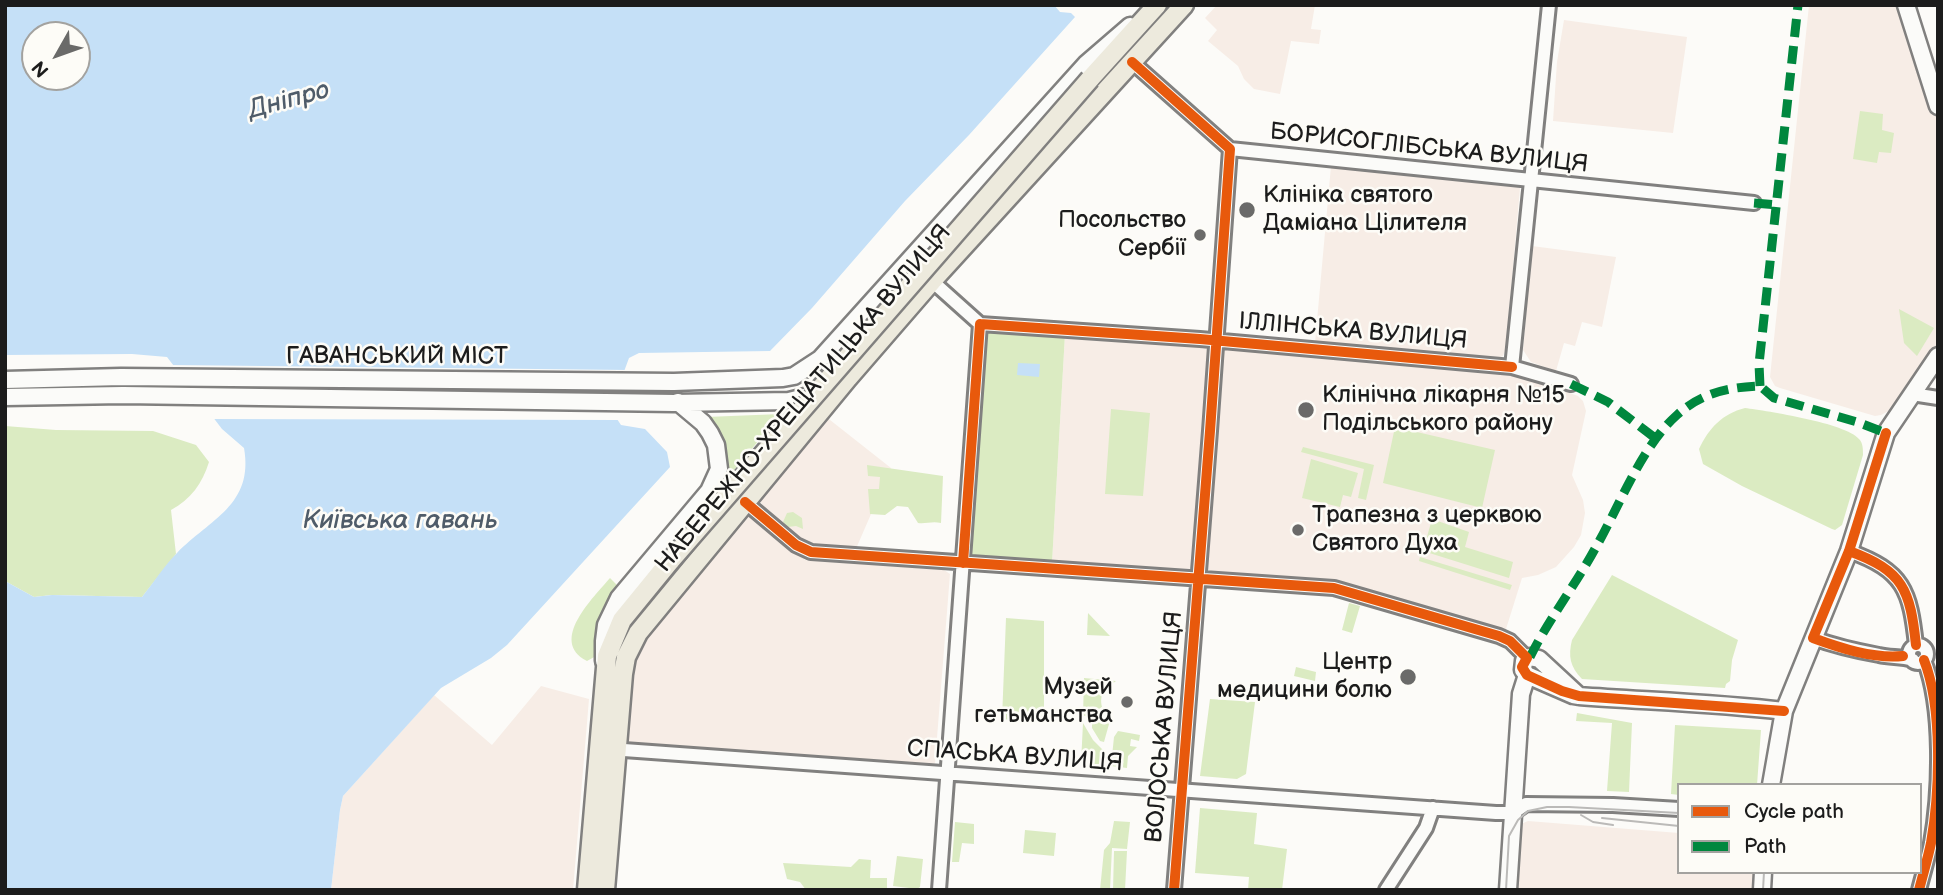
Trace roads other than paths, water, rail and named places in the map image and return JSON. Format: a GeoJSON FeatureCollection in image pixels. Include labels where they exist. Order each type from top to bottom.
{"type":"FeatureCollection","features":[{"type":"Feature","properties":{"kind":"main road","name":"НАБЕРЕЖНО-ХРЕЩАТИЦЬКА ВУЛИЦЯ"},"geometry":{"type":"LineString","coordinates":[[605,890],[605,672],[611,643],[622,620],[671,560],[1154,5]]}},
{"type":"Feature","properties":{"kind":"main road","name":"ГАВАНСЬКИЙ МІСТ"},"geometry":{"type":"LineString","coordinates":[[5,380],[121,377],[674,382],[794,376],[820,359],[1086,64],[1154,5]]}},
{"type":"Feature","properties":{"kind":"main road","name":"НАБЕРЕЖНО-ХРЕЩАТИЦЬКА ВУЛИЦЯ"},"geometry":{"type":"LineString","coordinates":[[587,890],[607,749],[622,674],[630,647],[638,633],[848,378],[932,281],[1184,5]]}},
{"type":"Feature","properties":{"kind":"main road"},"geometry":{"type":"LineString","coordinates":[[1906,5],[1938,106]]}},
{"type":"Feature","properties":{"kind":"main road"},"geometry":{"type":"LineString","coordinates":[[1771,783],[1784,710],[1849,551],[1886,433],[1938,356]]}},
{"type":"Feature","properties":{"kind":"main road","name":"ГАВАНСЬКИЙ МІСТ"},"geometry":{"type":"LineString","coordinates":[[5,397],[123,395],[789,401],[816,394],[848,378]]}},
{"type":"Feature","properties":{"kind":"main road"},"geometry":{"type":"LineString","coordinates":[[605,672],[604,641],[611,613],[619,598],[709,491],[719,469],[716,445],[710,433],[703,423],[676,402]]}},
{"type":"Feature","properties":{"kind":"main road"},"geometry":{"type":"LineString","coordinates":[[1528,680],[1542,671],[1534,660]]}},
{"type":"Feature","properties":{"kind":"main road"},"geometry":{"type":"LineString","coordinates":[[1534,660],[1580,696]]}},
{"type":"Feature","properties":{"kind":"main road"},"geometry":{"type":"LineString","coordinates":[[1528,680],[1580,696],[1784,710]]}},
{"type":"Feature","properties":{"kind":"main road"},"geometry":{"type":"LineString","coordinates":[[1508,890],[1513,813],[1528,680]]}},
{"type":"Feature","properties":{"kind":"street"},"geometry":{"type":"LineString","coordinates":[[1512,367],[1549,5]]}},
{"type":"Feature","properties":{"kind":"street"},"geometry":{"type":"LineString","coordinates":[[1132,62],[1230,149]]}},
{"type":"Feature","properties":{"kind":"street","name":"БОРИСОГЛІБСЬКА ВУЛИЦЯ"},"geometry":{"type":"LineString","coordinates":[[1230,149],[1754,202]]}},
{"type":"Feature","properties":{"kind":"street","name":"ВОЛОСЬКА ВУЛИЦЯ"},"geometry":{"type":"LineString","coordinates":[[1174,890],[1230,149]]}},
{"type":"Feature","properties":{"kind":"street"},"geometry":{"type":"LineString","coordinates":[[932,281],[980,324],[939,890]]}},
{"type":"Feature","properties":{"kind":"street","name":"ІЛЛІНСЬКА ВУЛИЦЯ"},"geometry":{"type":"LineString","coordinates":[[980,324],[1512,367],[1571,384]]}},
{"type":"Feature","properties":{"kind":"street"},"geometry":{"type":"LineString","coordinates":[[1912,394],[1938,398]]}},
{"type":"Feature","properties":{"kind":"street"},"geometry":{"type":"LineString","coordinates":[[745,502],[796,545],[811,552],[1344,589],[1499,636],[1534,660]]}},
{"type":"Feature","properties":{"kind":"street"},"geometry":{"type":"LineString","coordinates":[[1849,551],[1884,566],[1897,580],[1912,611],[1919,653],[1935,710],[1937,745],[1932,831],[1919,890]]}},
{"type":"Feature","properties":{"kind":"street"},"geometry":{"type":"LineString","coordinates":[[1813,638],[1833,646],[1883,656],[1919,653]]}},
{"type":"Feature","properties":{"kind":"street","name":"СПАСЬКА ВУЛИЦЯ"},"geometry":{"type":"LineString","coordinates":[[607,749],[1513,813],[1526,804],[1677,809]]}},
{"type":"Feature","properties":{"kind":"street"},"geometry":{"type":"LineString","coordinates":[[1386,890],[1426,828],[1433,808]]}},
{"type":"Feature","properties":{"kind":"water"},"geometry":{"type":"Polygon","coordinates":[[[5,5],[1054,5],[1060,12],[1071,13],[1075,17],[770,351],[639,353],[629,358],[615,396],[613,413],[621,425],[645,429],[667,452],[670,467],[507,645],[491,658],[441,688],[343,796],[331,890],[5,890],[5,581],[34,597],[142,597],[177,553],[227,509],[242,484],[244,448],[222,429],[167,357],[132,354],[5,355],[5,5]]]}},
{"type":"Feature","properties":{"kind":"water"},"geometry":{"type":"Polygon","coordinates":[[[1018,363],[1040,364],[1039,377],[1017,375],[1018,363]]]}},
{"type":"Feature","properties":{"kind":"tram line"},"geometry":{"type":"LineString","coordinates":[[1506,890],[1509,836],[1518,820],[1528,811],[1547,807],[1569,807],[1677,813]]}},
{"type":"Feature","properties":{"kind":"tram line"},"geometry":{"type":"LineString","coordinates":[[1581,815],[1593,822],[1613,825]]}},
{"type":"Feature","properties":{"kind":"tram line"},"geometry":{"type":"LineString","coordinates":[[1602,818],[1677,826]]}},
{"type":"Feature","properties":{"kind":"tram line"},"geometry":{"type":"LineString","coordinates":[[1763,890],[1764,874]]}},
{"type":"Feature","properties":{"kind":"place","name":"Клініка святого Даміана Цілителя"},"geometry":{"type":"Point","coordinates":[1247,210]}},
{"type":"Feature","properties":{"kind":"place","name":"Посольство Сербії"},"geometry":{"type":"Point","coordinates":[1200,235]}},
{"type":"Feature","properties":{"kind":"place","name":"Клінічна лікарня №15 Подільського району"},"geometry":{"type":"Point","coordinates":[1306,410]}},
{"type":"Feature","properties":{"kind":"place","name":"Трапезна з церквою Святого Духа"},"geometry":{"type":"Point","coordinates":[1298,530]}},
{"type":"Feature","properties":{"kind":"place","name":"Центр медицини болю"},"geometry":{"type":"Point","coordinates":[1408,677]}},
{"type":"Feature","properties":{"kind":"place","name":"Музей гетьманства"},"geometry":{"type":"Point","coordinates":[1127,702]}},
{"type":"Feature","properties":{"kind":"water label","name":"Дніпро"},"geometry":{"type":"Point","coordinates":[289,101]}},
{"type":"Feature","properties":{"kind":"water label","name":"Київська гавань"},"geometry":{"type":"Point","coordinates":[400,521]}}]}
